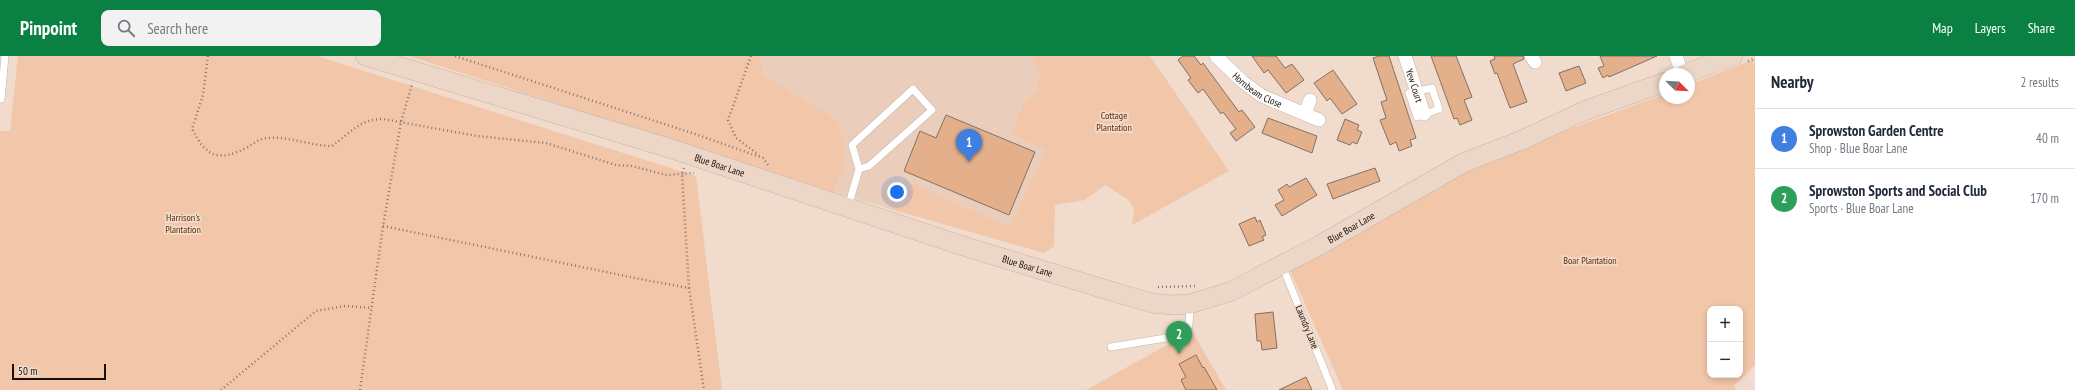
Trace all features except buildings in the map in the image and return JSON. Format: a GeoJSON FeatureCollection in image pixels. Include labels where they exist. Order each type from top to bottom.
{"type":"FeatureCollection","features":[{"type":"Feature","properties":{"kind":"street","name":"Blue Boar Lane"},"geometry":{"type":"LineString","coordinates":[[366,56],[688,155],[847,209],[1124,295],[1152,303],[1190,304],[1232,291],[1282,265],[1463,163],[1522,140],[1584,111],[1659,84]]}},
{"type":"Feature","properties":{"kind":"street","name":"Hornbeam Close"},"geometry":{"type":"LineString","coordinates":[[1216,56],[1243,82],[1262,96],[1319,120]]}},
{"type":"Feature","properties":{"kind":"street","name":"Yew Court"},"geometry":{"type":"LineString","coordinates":[[1404,56],[1424,114]]}},
{"type":"Feature","properties":{"kind":"street"},"geometry":{"type":"LineString","coordinates":[[1676,56],[1680,68]]}},
{"type":"Feature","properties":{"kind":"street"},"geometry":{"type":"LineString","coordinates":[[1695,70],[1733,56]]}},
{"type":"Feature","properties":{"kind":"street"},"geometry":{"type":"LineString","coordinates":[[1305,114],[1310,100]]}},
{"type":"Feature","properties":{"kind":"lane"},"geometry":{"type":"LineString","coordinates":[[1,99],[5,56]]}},
{"type":"Feature","properties":{"kind":"lane"},"geometry":{"type":"LineString","coordinates":[[847,209],[859,169],[852,145],[913,89],[932,110],[869,166],[859,169]]}},
{"type":"Feature","properties":{"kind":"lane","name":"Laundry Lane"},"geometry":{"type":"LineString","coordinates":[[1282,265],[1332,389]]}},
{"type":"Feature","properties":{"kind":"lane"},"geometry":{"type":"LineString","coordinates":[[1111,347],[1184,336],[1189,325],[1190,304]]}},
{"type":"Feature","properties":{"kind":"path"},"geometry":{"type":"LineString","coordinates":[[208,56],[204,95],[192,129],[201,146],[217,156],[233,155],[266,138],[281,137],[316,146],[332,146],[362,122],[371,119],[383,119],[477,136],[513,138],[546,143],[616,166],[632,166]]}},
{"type":"Feature","properties":{"kind":"path"},"geometry":{"type":"LineString","coordinates":[[455,56],[695,134],[763,158]]}},
{"type":"Feature","properties":{"kind":"path"},"geometry":{"type":"LineString","coordinates":[[751,56],[728,120],[736,138],[763,158],[771,169]]}},
{"type":"Feature","properties":{"kind":"path"},"geometry":{"type":"LineString","coordinates":[[360,390],[383,226],[401,122],[408,100]]}},
{"type":"Feature","properties":{"kind":"path"},"geometry":{"type":"LineString","coordinates":[[695,134],[682,174],[690,288],[704,390]]}},
{"type":"Feature","properties":{"kind":"path"},"geometry":{"type":"LineString","coordinates":[[383,226],[690,288]]}},
{"type":"Feature","properties":{"kind":"path"},"geometry":{"type":"LineString","coordinates":[[221,390],[316,312],[345,306],[372,308]]}},
{"type":"Feature","properties":{"kind":"shaded area"},"geometry":{"type":"Polygon","coordinates":[[[761,56],[1031,56],[1040,73],[1036,92],[1023,104],[1045,150],[1010,227],[899,178],[883,189],[881,198],[894,210],[833,192],[843,169],[835,118],[762,74],[761,56]]]}},
{"type":"Feature","properties":{"kind":"green space","name":"Harrison's Plantation"},"geometry":{"type":"Polygon","coordinates":[[[18,56],[317,56],[696,176],[722,390],[0,390],[0,131],[10,131],[18,56]]]}},
{"type":"Feature","properties":{"kind":"green space"},"geometry":{"type":"Polygon","coordinates":[[[409,56],[761,56],[762,74],[835,118],[844,140],[843,169],[833,192],[409,56]]]}},
{"type":"Feature","properties":{"kind":"green space","name":"Cottage Plantation"},"geometry":{"type":"Polygon","coordinates":[[[1031,56],[1150,56],[1229,171],[1132,225],[1134,208],[1127,199],[1105,185],[1085,200],[1055,205],[1054,246],[1044,253],[894,210],[881,198],[883,189],[899,178],[1010,227],[1045,150],[1012,134],[1023,104],[1036,92],[1040,73],[1031,56]]]}},
{"type":"Feature","properties":{"kind":"green space","name":"Boar Plantation"},"geometry":{"type":"Polygon","coordinates":[[[1755,59],[1755,365],[1743,377],[1743,306],[1707,306],[1707,378],[1742,378],[1734,386],[1736,390],[1343,390],[1290,270],[1412,197],[1521,147],[1659,96],[1659,104],[1695,104],[1695,83],[1755,59]]]}},
{"type":"Feature","properties":{"kind":"green space"},"geometry":{"type":"Polygon","coordinates":[[[1192,331],[1226,390],[1086,390],[1192,331]]]}},
{"type":"Feature","properties":{"kind":"place","name":"Sprowston Garden Centre"},"geometry":{"type":"Point","coordinates":[969,162]}},
{"type":"Feature","properties":{"kind":"place","name":"Sprowston Sports and Social Club"},"geometry":{"type":"Point","coordinates":[1179,354]}}]}
